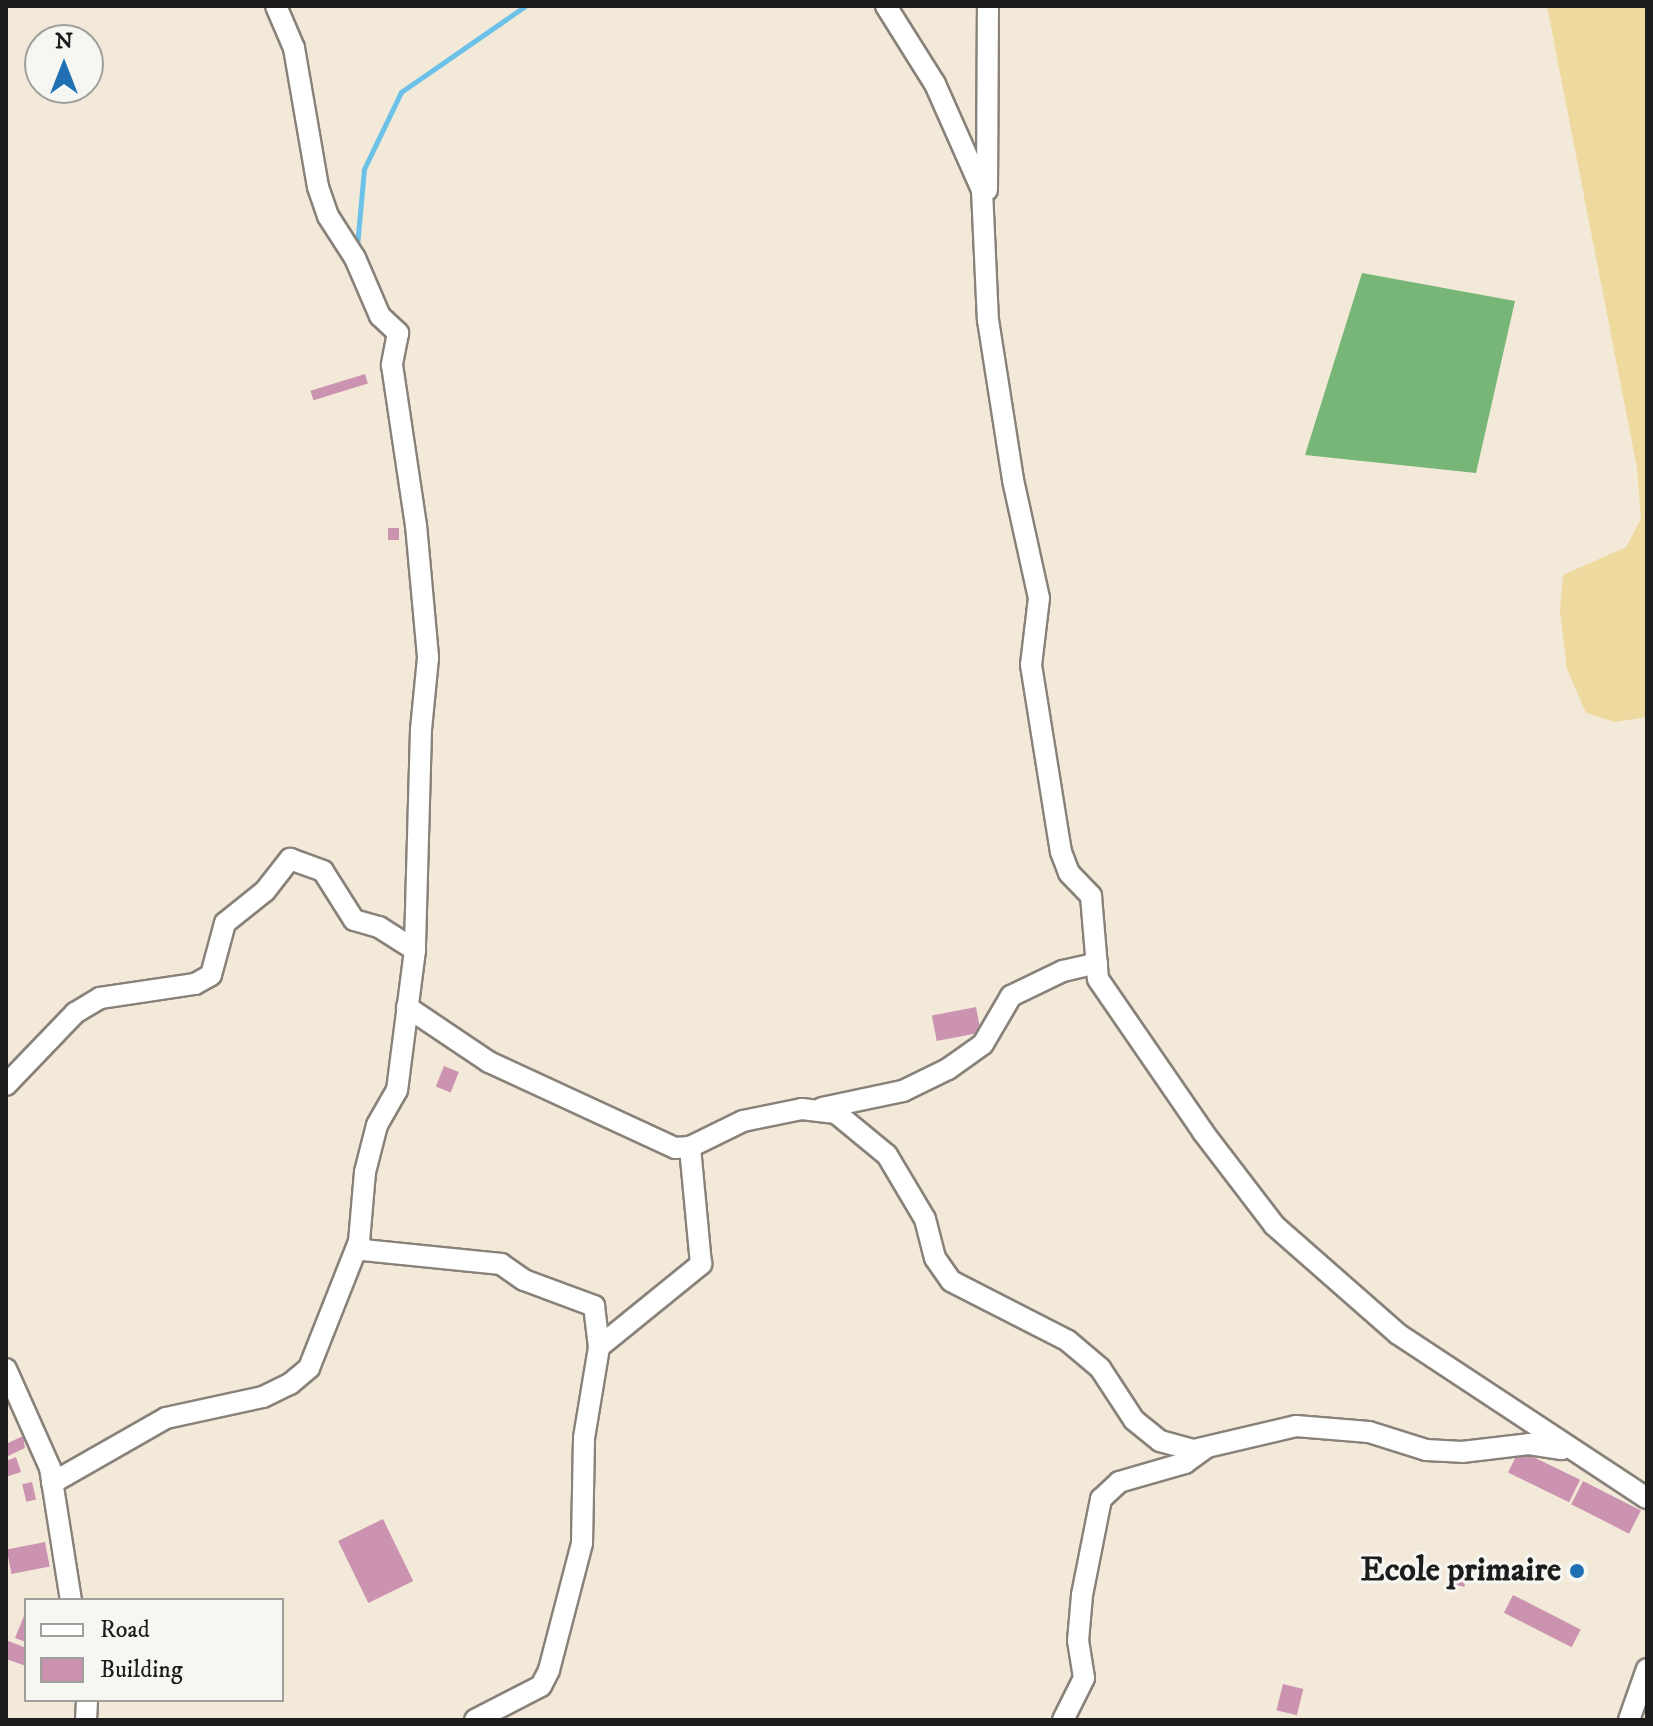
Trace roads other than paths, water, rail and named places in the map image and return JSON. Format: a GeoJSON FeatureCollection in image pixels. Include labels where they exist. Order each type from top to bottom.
{"type":"FeatureCollection","features":[{"type":"Feature","properties":{"kind":"street"},"geometry":{"type":"LineString","coordinates":[[52,1483],[166,1418],[263,1397],[290,1384],[309,1368],[359,1242],[365,1172],[377,1125],[397,1090],[415,950],[428,658],[416,525],[392,365],[400,344],[398,333],[380,316],[367,292],[355,258],[328,216],[318,187],[294,48],[276,6]]}},
{"type":"Feature","properties":{"kind":"street"},"geometry":{"type":"LineString","coordinates":[[886,6],[941,97],[982,190],[987,230]]}},
{"type":"Feature","properties":{"kind":"street"},"geometry":{"type":"LineString","coordinates":[[988,6],[988,320],[1013,480],[1039,598],[1031,665],[1061,852],[1069,873],[1091,896],[1098,979],[1274,1225],[1398,1334],[1570,1451],[1647,1498]]}},
{"type":"Feature","properties":{"kind":"street"},"geometry":{"type":"LineString","coordinates":[[6,1085],[75,1013],[100,998],[195,984],[211,975],[216,970],[218,933],[225,923],[265,891],[290,859],[323,871],[354,920],[379,927],[415,950]]}},
{"type":"Feature","properties":{"kind":"street"},"geometry":{"type":"LineString","coordinates":[[407,1007],[489,1062],[675,1148],[690,1147],[743,1121],[903,1091],[948,1069],[983,1044],[1011,996],[1063,971],[1097,963]]}},
{"type":"Feature","properties":{"kind":"street"},"geometry":{"type":"LineString","coordinates":[[818,1109],[857,1126],[887,1155],[925,1219],[935,1258],[951,1281],[1068,1341],[1100,1368],[1134,1420],[1160,1441],[1194,1450],[1296,1426],[1369,1432],[1426,1450],[1462,1452],[1529,1444],[1570,1451]]}},
{"type":"Feature","properties":{"kind":"street"},"geometry":{"type":"LineString","coordinates":[[599,1347],[701,1264],[690,1147]]}},
{"type":"Feature","properties":{"kind":"street"},"geometry":{"type":"LineString","coordinates":[[359,1242],[363,1250],[501,1264],[524,1280],[594,1306],[599,1347],[584,1438],[582,1543],[549,1670],[541,1686],[475,1720]]}},
{"type":"Feature","properties":{"kind":"street"},"geometry":{"type":"LineString","coordinates":[[6,1369],[52,1483],[71,1598]]}},
{"type":"Feature","properties":{"kind":"street"},"geometry":{"type":"LineString","coordinates":[[1063,1720],[1084,1678],[1078,1641],[1082,1595],[1101,1499],[1119,1482],[1185,1463],[1210,1446]]}},
{"type":"Feature","properties":{"kind":"street"},"geometry":{"type":"LineString","coordinates":[[1630,1720],[1647,1669]]}},
{"type":"Feature","properties":{"kind":"street"},"geometry":{"type":"LineString","coordinates":[[1630,1720],[1647,1708]]}},
{"type":"Feature","properties":{"kind":"waterway"},"geometry":{"type":"LineString","coordinates":[[357,246],[364,169],[401,92],[525,6]]}},
{"type":"Feature","properties":{"kind":"place","name":"Ecole primaire"},"geometry":{"type":"Point","coordinates":[1577,1571]}}]}
